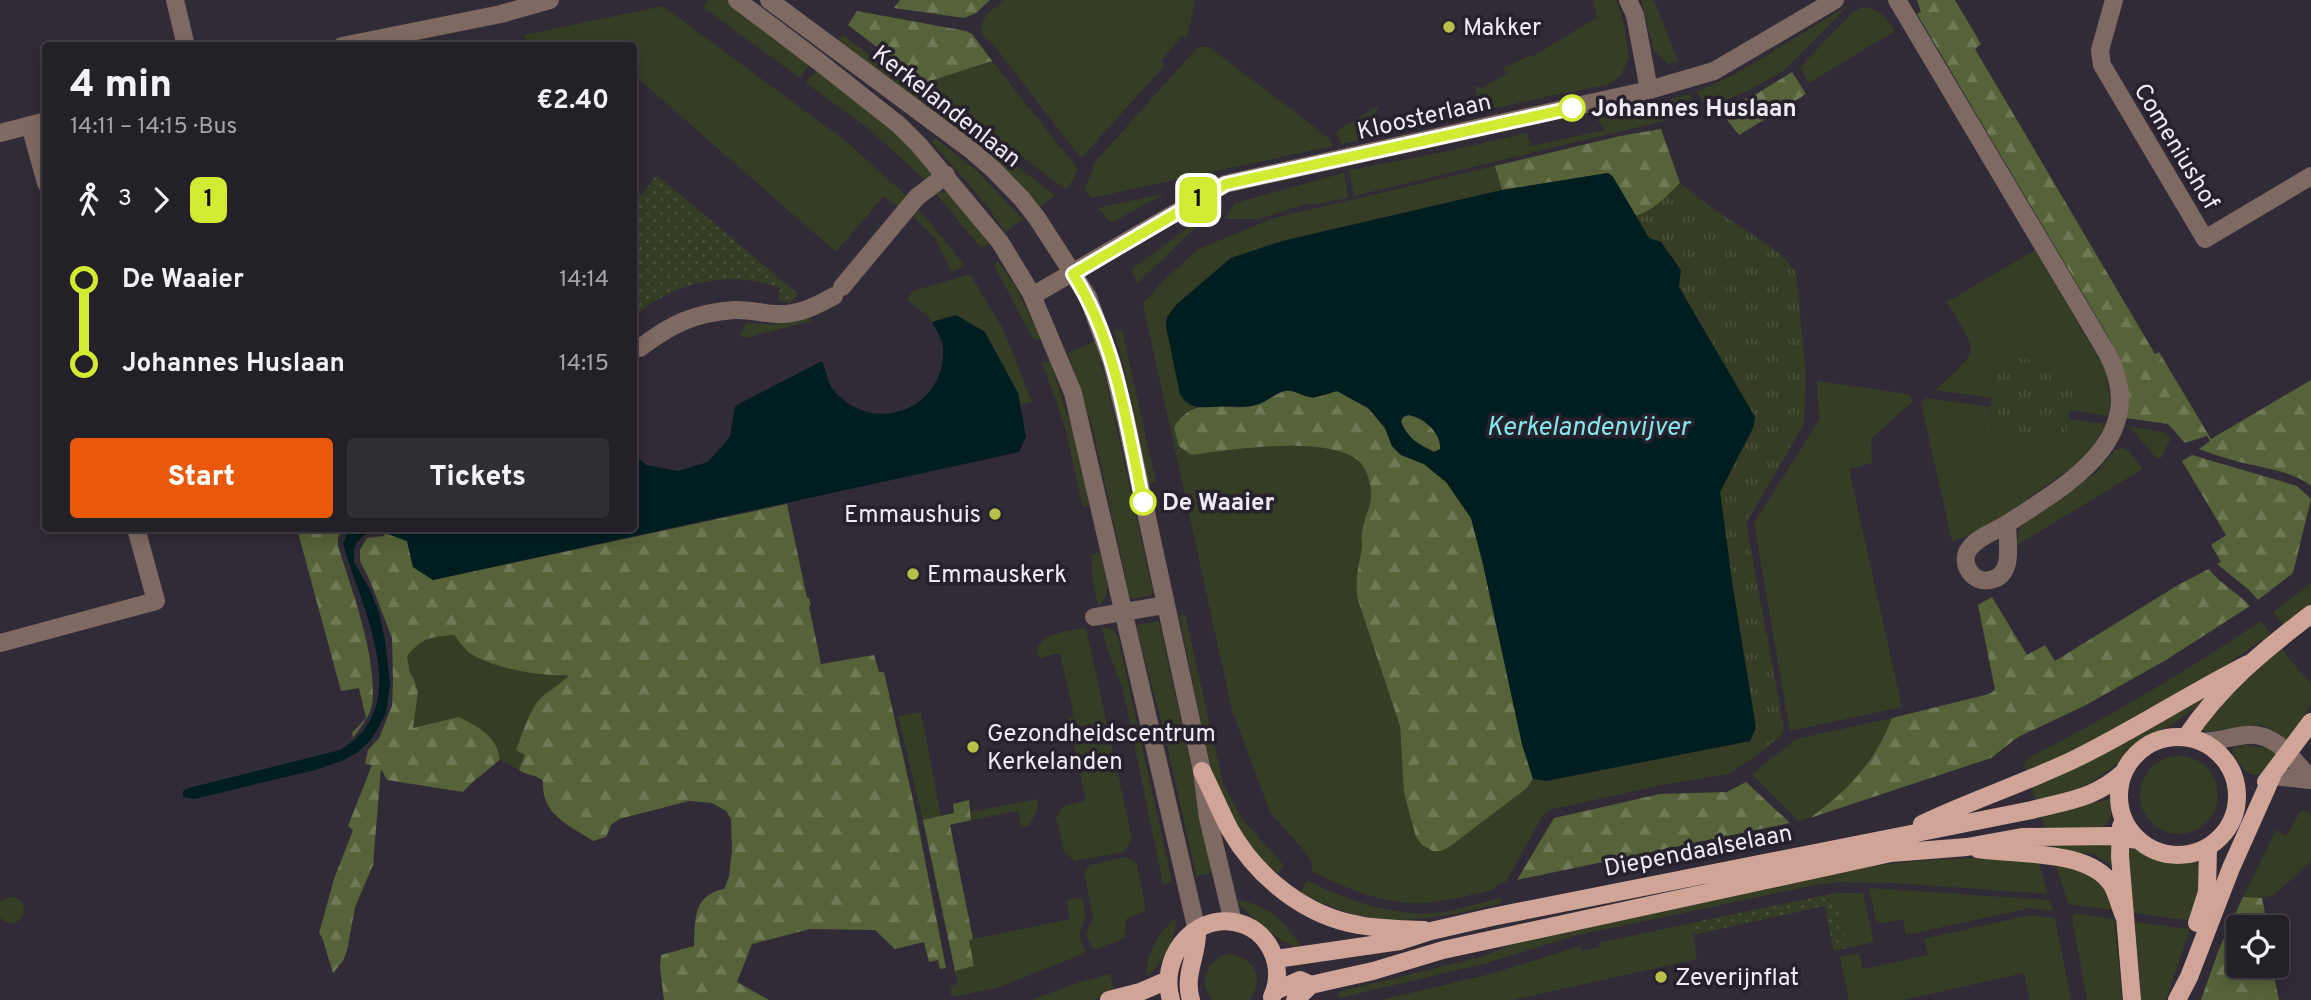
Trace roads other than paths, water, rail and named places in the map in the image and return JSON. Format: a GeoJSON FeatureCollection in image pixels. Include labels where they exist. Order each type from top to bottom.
{"type":"FeatureCollection","features":[{"type":"Feature","properties":{"kind":"main road"},"geometry":{"type":"LineString","coordinates":[[2194,739],[2209,706],[2248,664],[2311,614]]}},
{"type":"Feature","properties":{"kind":"main road"},"geometry":{"type":"LineString","coordinates":[[1901,834],[2096,748],[2248,664]]}},
{"type":"Feature","properties":{"kind":"main road"},"geometry":{"type":"LineString","coordinates":[[2236,812],[2272,776],[2311,722]]}},
{"type":"Feature","properties":{"kind":"main road"},"geometry":{"type":"LineString","coordinates":[[2130,838],[2159,853],[2175,856],[2191,855],[2219,840],[2236,812],[2238,795],[2228,763],[2217,751],[2194,739],[2163,739],[2143,748],[2124,772],[2119,787],[2121,814],[2130,838],[2124,916],[2132,1000]]}},
{"type":"Feature","properties":{"kind":"main road"},"geometry":{"type":"LineString","coordinates":[[1202,771],[1231,831],[1262,872],[1283,893],[1321,914],[1359,925],[1431,930]]}},
{"type":"Feature","properties":{"kind":"main road","name":"Diependaalselaan"},"geometry":{"type":"LineString","coordinates":[[1276,959],[1400,941],[1431,930],[1901,834],[2032,810],[2092,795],[2109,786],[2124,772]]}},
{"type":"Feature","properties":{"kind":"main road"},"geometry":{"type":"LineString","coordinates":[[2176,1000],[2189,977],[2231,868],[2272,776]]}},
{"type":"Feature","properties":{"kind":"main road","name":"Diependaalselaan"},"geometry":{"type":"LineString","coordinates":[[1273,995],[1300,981],[1311,985],[1373,971],[1443,950],[1891,853],[1967,847],[2022,838],[2130,838]]}},
{"type":"Feature","properties":{"kind":"main road"},"geometry":{"type":"LineString","coordinates":[[1967,847],[2081,861],[2102,874],[2112,885],[2124,916]]}},
{"type":"Feature","properties":{"kind":"main road"},"geometry":{"type":"LineString","coordinates":[[2176,1000],[2179,974],[2204,904],[2208,848]]}},
{"type":"Feature","properties":{"kind":"main road"},"geometry":{"type":"LineString","coordinates":[[1171,1000],[1169,969],[1182,941],[1215,923],[1233,922],[1245,926],[1263,938],[1276,959],[1278,977],[1273,995]]}},
{"type":"Feature","properties":{"kind":"main road"},"geometry":{"type":"LineString","coordinates":[[1191,1000],[1187,982],[1198,945],[1196,931]]}},
{"type":"Feature","properties":{"kind":"main road"},"geometry":{"type":"LineString","coordinates":[[1109,1000],[1140,992],[1168,980]]}},
{"type":"Feature","properties":{"kind":"main road"},"geometry":{"type":"LineString","coordinates":[[1295,1000],[1311,985]]}},
{"type":"Feature","properties":{"kind":"street"},"geometry":{"type":"LineString","coordinates":[[175,0],[185,42]]}},
{"type":"Feature","properties":{"kind":"street"},"geometry":{"type":"LineString","coordinates":[[362,42],[500,14],[550,0]]}},
{"type":"Feature","properties":{"kind":"street","name":"Kerkelandenlaan"},"geometry":{"type":"LineString","coordinates":[[737,0],[899,125],[946,175],[1000,242],[1032,296],[1073,393],[1196,931]]}},
{"type":"Feature","properties":{"kind":"street","name":"Kerkelandenlaan"},"geometry":{"type":"LineString","coordinates":[[769,0],[937,124],[994,170],[1037,218],[1088,297],[1112,363],[1202,771],[1208,818],[1233,922]]}},
{"type":"Feature","properties":{"kind":"street"},"geometry":{"type":"LineString","coordinates":[[1628,0],[1635,15],[1649,90]]}},
{"type":"Feature","properties":{"kind":"street","name":"Kloosterlaan"},"geometry":{"type":"LineString","coordinates":[[1032,296],[1226,184],[1649,90],[1714,71],[1835,0]]}},
{"type":"Feature","properties":{"kind":"street"},"geometry":{"type":"LineString","coordinates":[[1897,0],[2107,353],[2117,379],[2119,400],[2116,421],[2100,454],[2081,472],[2007,524]]}},
{"type":"Feature","properties":{"kind":"street","name":"Comeniushof"},"geometry":{"type":"LineString","coordinates":[[2114,0],[2101,50],[2102,65],[2205,239],[2311,176]]}},
{"type":"Feature","properties":{"kind":"street"},"geometry":{"type":"LineString","coordinates":[[0,133],[38,123],[42,153]]}},
{"type":"Feature","properties":{"kind":"street"},"geometry":{"type":"LineString","coordinates":[[640,348],[664,330],[697,316],[737,310],[793,314],[819,305],[838,291],[917,197],[946,175]]}},
{"type":"Feature","properties":{"kind":"street"},"geometry":{"type":"LineString","coordinates":[[0,643],[156,601],[137,532]]}},
{"type":"Feature","properties":{"kind":"street"},"geometry":{"type":"LineString","coordinates":[[1094,617],[1165,605]]}},
{"type":"Feature","properties":{"kind":"street"},"geometry":{"type":"LineString","coordinates":[[2194,739],[2222,741],[2253,735],[2272,741],[2289,753],[2311,780]]}},
{"type":"Feature","properties":{"kind":"street"},"geometry":{"type":"LineString","coordinates":[[2272,776],[2311,780]]}},
{"type":"Feature","properties":{"kind":"water","name":"Kerkelandenvijver"},"geometry":{"type":"Polygon","coordinates":[[[1608,173],[1613,177],[1649,238],[1661,242],[1681,270],[1679,287],[1755,417],[1753,428],[1720,492],[1756,728],[1750,741],[1546,781],[1533,779],[1522,744],[1471,518],[1446,482],[1424,464],[1401,455],[1392,446],[1385,428],[1368,408],[1337,391],[1313,397],[1284,391],[1260,404],[1245,407],[1195,406],[1184,400],[1180,394],[1166,326],[1167,317],[1177,304],[1231,258],[1282,241],[1502,190],[1608,173]],[[1408,415],[1401,421],[1407,432],[1414,440],[1434,452],[1440,449],[1435,432],[1414,416],[1408,415]]]}},
{"type":"Feature","properties":{"kind":"water"},"geometry":{"type":"Polygon","coordinates":[[[956,315],[985,332],[1018,393],[1026,437],[1019,452],[433,580],[413,567],[407,541],[385,533],[366,534],[354,549],[354,562],[379,613],[390,683],[386,714],[371,740],[342,761],[315,770],[194,799],[183,797],[183,791],[189,788],[340,750],[363,731],[375,708],[379,682],[377,654],[343,543],[348,532],[637,532],[637,457],[646,465],[678,471],[708,462],[730,437],[735,406],[822,361],[832,388],[850,405],[868,412],[887,414],[905,410],[921,400],[933,387],[941,369],[943,347],[932,322],[956,315]]]}},
{"type":"Feature","properties":{"kind":"place","name":"Makker"},"geometry":{"type":"Point","coordinates":[1449,27]}},
{"type":"Feature","properties":{"kind":"place","name":"Johannes Huslaan"},"geometry":{"type":"Point","coordinates":[1572,108]}},
{"type":"Feature","properties":{"kind":"place","name":"De Waaier"},"geometry":{"type":"Point","coordinates":[1143,502]}},
{"type":"Feature","properties":{"kind":"place","name":"Emmaushuis"},"geometry":{"type":"Point","coordinates":[995,514]}},
{"type":"Feature","properties":{"kind":"place","name":"Emmauskerk"},"geometry":{"type":"Point","coordinates":[913,574]}},
{"type":"Feature","properties":{"kind":"place","name":"Gezondheidscentrum Kerkelanden"},"geometry":{"type":"Point","coordinates":[973,747]}},
{"type":"Feature","properties":{"kind":"place","name":"Zeverijnflat"},"geometry":{"type":"Point","coordinates":[1661,977]}}]}
